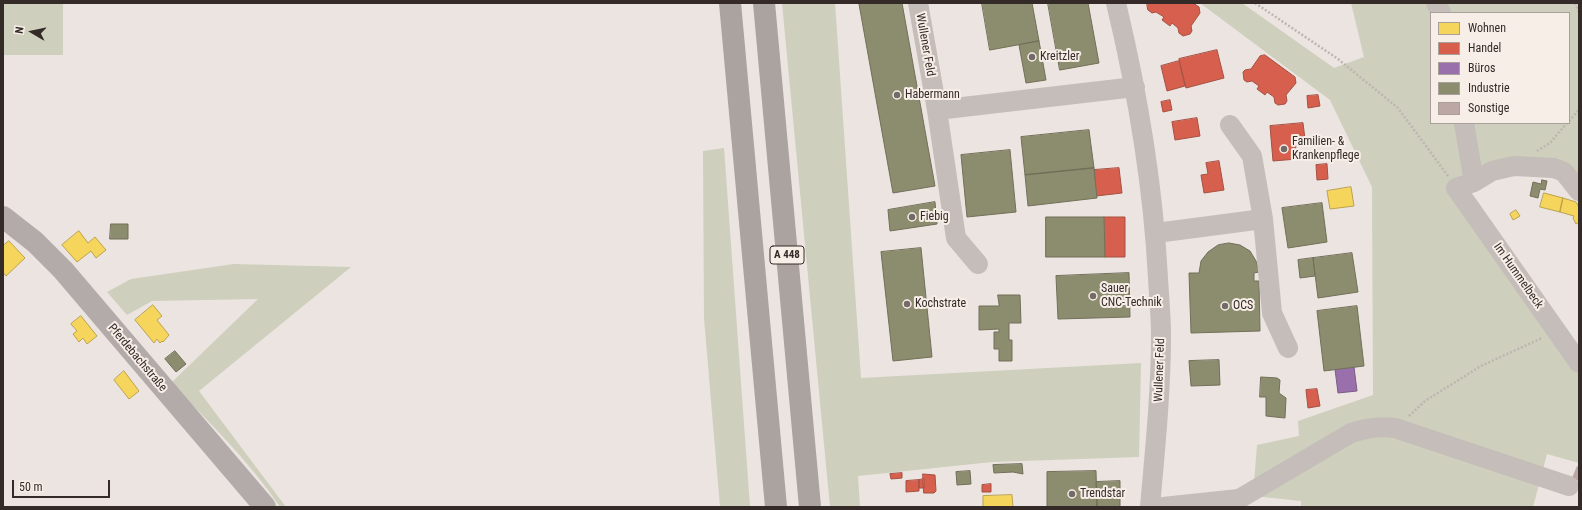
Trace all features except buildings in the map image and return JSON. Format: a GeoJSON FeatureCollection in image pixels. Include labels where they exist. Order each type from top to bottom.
{"type":"FeatureCollection","features":[{"type":"Feature","properties":{"kind":"highway","name":"A 448"},"geometry":{"type":"LineString","coordinates":[[730,3],[776,507]]}},
{"type":"Feature","properties":{"kind":"highway","name":"A 448"},"geometry":{"type":"LineString","coordinates":[[764,3],[810,507]]}},
{"type":"Feature","properties":{"kind":"main road","name":"Pferdebachstraße"},"geometry":{"type":"LineString","coordinates":[[3,217],[35,242],[63,270],[265,507]]}},
{"type":"Feature","properties":{"kind":"street","name":"Wullener Feld"},"geometry":{"type":"LineString","coordinates":[[918,3],[937,110],[956,238],[978,264]]}},
{"type":"Feature","properties":{"kind":"street","name":"Wullener Feld"},"geometry":{"type":"LineString","coordinates":[[1116,3],[1135,87],[1148,162],[1156,233],[1161,333],[1156,507]]}},
{"type":"Feature","properties":{"kind":"street"},"geometry":{"type":"LineString","coordinates":[[1436,3],[1440,12]]}},
{"type":"Feature","properties":{"kind":"street"},"geometry":{"type":"LineString","coordinates":[[937,110],[1135,87]]}},
{"type":"Feature","properties":{"kind":"street"},"geometry":{"type":"LineString","coordinates":[[1230,124],[1252,156],[1263,219],[1272,313],[1288,348]]}},
{"type":"Feature","properties":{"kind":"street"},"geometry":{"type":"LineString","coordinates":[[1464,124],[1465,185],[1492,171],[1514,166],[1554,168],[1564,172],[1579,191]]}},
{"type":"Feature","properties":{"kind":"street","name":"Im Hummelbeck"},"geometry":{"type":"LineString","coordinates":[[1465,185],[1579,364]]}},
{"type":"Feature","properties":{"kind":"street"},"geometry":{"type":"LineString","coordinates":[[1156,233],[1263,219]]}},
{"type":"Feature","properties":{"kind":"street"},"geometry":{"type":"LineString","coordinates":[[1156,507],[1239,499],[1351,433],[1372,427],[1395,428],[1569,486]]}},
{"type":"Feature","properties":{"kind":"path"},"geometry":{"type":"LineString","coordinates":[[1255,3],[1338,59],[1398,108],[1465,185]]}},
{"type":"Feature","properties":{"kind":"path"},"geometry":{"type":"LineString","coordinates":[[1575,3],[1579,12]]}},
{"type":"Feature","properties":{"kind":"path"},"geometry":{"type":"LineString","coordinates":[[1570,120],[1579,110]]}},
{"type":"Feature","properties":{"kind":"path"},"geometry":{"type":"LineString","coordinates":[[1395,428],[1425,401],[1481,366],[1557,331]]}},
{"type":"Feature","properties":{"kind":"green space"},"geometry":{"type":"Polygon","coordinates":[[[3,3],[63,3],[63,55],[3,55],[3,3]]]}},
{"type":"Feature","properties":{"kind":"green space"},"geometry":{"type":"Polygon","coordinates":[[[782,3],[835,3],[861,378],[1141,363],[1139,457],[992,462],[858,476],[860,507],[830,507],[782,3]]]}},
{"type":"Feature","properties":{"kind":"green space"},"geometry":{"type":"Polygon","coordinates":[[[1200,3],[1242,3],[1334,68],[1364,57],[1351,3],[1430,3],[1430,124],[1570,124],[1570,12],[1442,12],[1438,3],[1579,3],[1579,185],[1516,162],[1454,193],[1579,375],[1579,463],[1547,454],[1533,507],[1301,507],[1301,501],[1253,496],[1257,445],[1299,436],[1298,421],[1373,395],[1372,187],[1330,100],[1200,3]]]}},
{"type":"Feature","properties":{"kind":"green space"},"geometry":{"type":"Polygon","coordinates":[[[724,148],[750,507],[720,507],[704,318],[703,151],[724,148]]]}},
{"type":"Feature","properties":{"kind":"green space"},"geometry":{"type":"Polygon","coordinates":[[[234,264],[351,267],[199,391],[286,507],[280,507],[256,474],[242,458],[171,383],[258,299],[152,301],[127,315],[107,292],[131,279],[234,264]]]}},
{"type":"Feature","properties":{"kind":"place","name":"Kreitzler"},"geometry":{"type":"Point","coordinates":[1032,57]}},
{"type":"Feature","properties":{"kind":"place","name":"Habermann"},"geometry":{"type":"Point","coordinates":[897,95]}},
{"type":"Feature","properties":{"kind":"place","name":"Familien- & Krankenpflege"},"geometry":{"type":"Point","coordinates":[1284,149]}},
{"type":"Feature","properties":{"kind":"place","name":"Fiebig"},"geometry":{"type":"Point","coordinates":[912,217]}},
{"type":"Feature","properties":{"kind":"place","name":"Sauer CNC-Technik"},"geometry":{"type":"Point","coordinates":[1093,296]}},
{"type":"Feature","properties":{"kind":"place","name":"Kochstrate"},"geometry":{"type":"Point","coordinates":[907,304]}},
{"type":"Feature","properties":{"kind":"place","name":"OCS"},"geometry":{"type":"Point","coordinates":[1225,306]}},
{"type":"Feature","properties":{"kind":"place","name":"Trendstar"},"geometry":{"type":"Point","coordinates":[1072,494]}}]}
